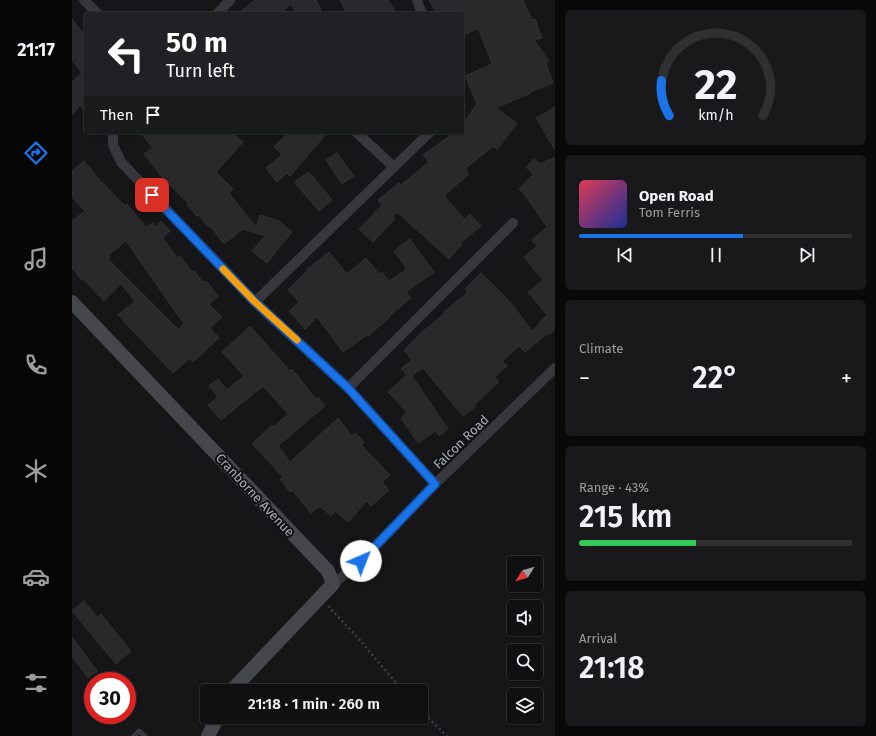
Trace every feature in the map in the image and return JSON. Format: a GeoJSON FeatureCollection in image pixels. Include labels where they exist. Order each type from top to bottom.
{"type":"FeatureCollection","features":[{"type":"Feature","properties":{"kind":"street"},"geometry":{"type":"LineString","coordinates":[[84,0],[96,12]]}},
{"type":"Feature","properties":{"kind":"street"},"geometry":{"type":"LineString","coordinates":[[219,12],[230,0]]}},
{"type":"Feature","properties":{"kind":"street"},"geometry":{"type":"LineString","coordinates":[[417,0],[421,12]]}},
{"type":"Feature","properties":{"kind":"street"},"geometry":{"type":"LineString","coordinates":[[113,134],[113,145],[121,162],[255,302],[348,388],[435,484]]}},
{"type":"Feature","properties":{"kind":"street"},"geometry":{"type":"LineString","coordinates":[[358,134],[394,167]]}},
{"type":"Feature","properties":{"kind":"street"},"geometry":{"type":"LineString","coordinates":[[255,302],[428,134]]}},
{"type":"Feature","properties":{"kind":"street"},"geometry":{"type":"LineString","coordinates":[[348,388],[513,223]]}},
{"type":"Feature","properties":{"kind":"street","name":"Cranborne Avenue"},"geometry":{"type":"LineString","coordinates":[[72,302],[328,571],[333,584]]}},
{"type":"Feature","properties":{"kind":"street","name":"Falcon Road"},"geometry":{"type":"LineString","coordinates":[[333,584],[361,561],[435,484],[555,368]]}},
{"type":"Feature","properties":{"kind":"street"},"geometry":{"type":"LineString","coordinates":[[238,684],[333,584]]}},
{"type":"Feature","properties":{"kind":"street"},"geometry":{"type":"LineString","coordinates":[[208,736],[214,724]]}},
{"type":"Feature","properties":{"kind":"lane"},"geometry":{"type":"LineString","coordinates":[[134,736],[139,731],[145,736]]}},
{"type":"Feature","properties":{"kind":"path"},"geometry":{"type":"LineString","coordinates":[[320,598],[358,638],[397,684]]}},
{"type":"Feature","properties":{"kind":"path"},"geometry":{"type":"LineString","coordinates":[[428,717],[448,736]]}},
{"type":"Feature","properties":{"kind":"building"},"geometry":{"type":"Polygon","coordinates":[[[255,0],[316,0],[321,10],[316,12],[295,12],[291,4],[281,12],[240,12],[255,0]]]}},
{"type":"Feature","properties":{"kind":"building"},"geometry":{"type":"Polygon","coordinates":[[[340,0],[388,0],[396,12],[346,12],[340,0]]]}},
{"type":"Feature","properties":{"kind":"building"},"geometry":{"type":"Polygon","coordinates":[[[429,0],[523,0],[532,20],[535,19],[542,38],[534,40],[549,61],[546,63],[553,83],[496,108],[517,123],[497,150],[493,146],[465,169],[469,174],[444,196],[464,219],[470,214],[481,226],[460,243],[462,244],[449,259],[397,212],[393,215],[395,219],[373,242],[359,229],[382,205],[378,200],[399,183],[401,185],[429,162],[423,155],[452,134],[464,134],[464,122],[477,104],[465,76],[492,64],[478,28],[464,35],[464,12],[436,12],[429,0]]]}},
{"type":"Feature","properties":{"kind":"building"},"geometry":{"type":"Polygon","coordinates":[[[72,19],[84,34],[84,110],[80,105],[72,115],[72,82],[82,73],[72,60],[72,19]]]}},
{"type":"Feature","properties":{"kind":"building"},"geometry":{"type":"Polygon","coordinates":[[[555,107],[555,150],[536,118],[555,107]]]}},
{"type":"Feature","properties":{"kind":"building"},"geometry":{"type":"Polygon","coordinates":[[[142,134],[234,134],[243,142],[216,172],[233,189],[229,193],[256,227],[260,215],[279,221],[292,232],[267,263],[252,251],[265,236],[243,229],[224,244],[210,226],[209,227],[198,215],[197,216],[187,205],[189,204],[162,177],[144,154],[153,148],[142,134]]]}},
{"type":"Feature","properties":{"kind":"building"},"geometry":{"type":"Polygon","coordinates":[[[288,134],[326,134],[290,176],[287,173],[277,182],[266,168],[282,155],[274,146],[288,134]]]}},
{"type":"Feature","properties":{"kind":"building"},"geometry":{"type":"Polygon","coordinates":[[[337,153],[354,176],[342,184],[326,160],[337,153]]]}},
{"type":"Feature","properties":{"kind":"building"},"geometry":{"type":"Polygon","coordinates":[[[555,157],[555,329],[525,352],[519,346],[502,361],[507,366],[495,377],[499,382],[475,404],[476,406],[463,416],[423,368],[412,376],[448,429],[439,436],[435,431],[418,443],[401,418],[407,412],[388,392],[407,375],[401,369],[412,360],[404,350],[417,338],[416,337],[468,292],[465,289],[481,273],[510,302],[532,331],[547,315],[528,292],[543,280],[524,257],[537,246],[532,240],[547,227],[525,195],[519,189],[533,174],[526,167],[534,159],[540,164],[555,157]]]}},
{"type":"Feature","properties":{"kind":"building"},"geometry":{"type":"Polygon","coordinates":[[[84,161],[102,183],[125,206],[127,204],[146,227],[153,223],[156,227],[161,221],[170,231],[163,238],[177,258],[180,256],[192,272],[194,271],[204,283],[206,281],[218,296],[209,304],[222,317],[210,328],[219,338],[193,362],[190,358],[173,373],[118,315],[135,301],[121,284],[104,301],[72,268],[72,221],[85,211],[72,197],[72,171],[84,161]],[[126,241],[109,255],[110,257],[108,259],[178,329],[184,324],[126,241]]]}},
{"type":"Feature","properties":{"kind":"building"},"geometry":{"type":"Polygon","coordinates":[[[309,172],[332,200],[319,211],[294,182],[309,172]]]}},
{"type":"Feature","properties":{"kind":"building"},"geometry":{"type":"Polygon","coordinates":[[[410,239],[434,272],[406,292],[411,298],[389,316],[390,317],[368,336],[367,335],[343,352],[317,317],[305,329],[289,311],[299,302],[288,290],[307,271],[306,270],[329,252],[347,274],[366,258],[379,274],[382,272],[389,281],[407,269],[394,251],[410,239]]]}},
{"type":"Feature","properties":{"kind":"building"},"geometry":{"type":"Polygon","coordinates":[[[250,326],[290,371],[292,369],[316,399],[318,397],[325,406],[278,446],[290,462],[338,418],[352,436],[355,433],[364,442],[361,445],[390,475],[382,482],[389,490],[371,506],[367,501],[348,522],[335,511],[331,516],[320,506],[311,513],[292,490],[290,492],[280,479],[283,477],[252,444],[272,425],[273,427],[288,414],[263,386],[221,420],[208,405],[218,397],[209,386],[218,379],[227,390],[244,376],[222,352],[250,326]]]}},
{"type":"Feature","properties":{"kind":"building"},"geometry":{"type":"Polygon","coordinates":[[[84,601],[97,617],[101,614],[131,651],[116,664],[72,611],[84,601]]]}},
{"type":"Feature","properties":{"kind":"building"},"geometry":{"type":"Polygon","coordinates":[[[72,637],[97,671],[84,672],[72,656],[72,637]]]}},
{"type":"Feature","properties":{"kind":"slow traffic"},"geometry":{"type":"LineString","coordinates":[[223,269],[255,302],[297,340]]}},
{"type":"Feature","properties":{"kind":"route"},"geometry":{"type":"LineString","coordinates":[[152,195],[255,302],[348,388],[435,484],[361,561]]}}]}
